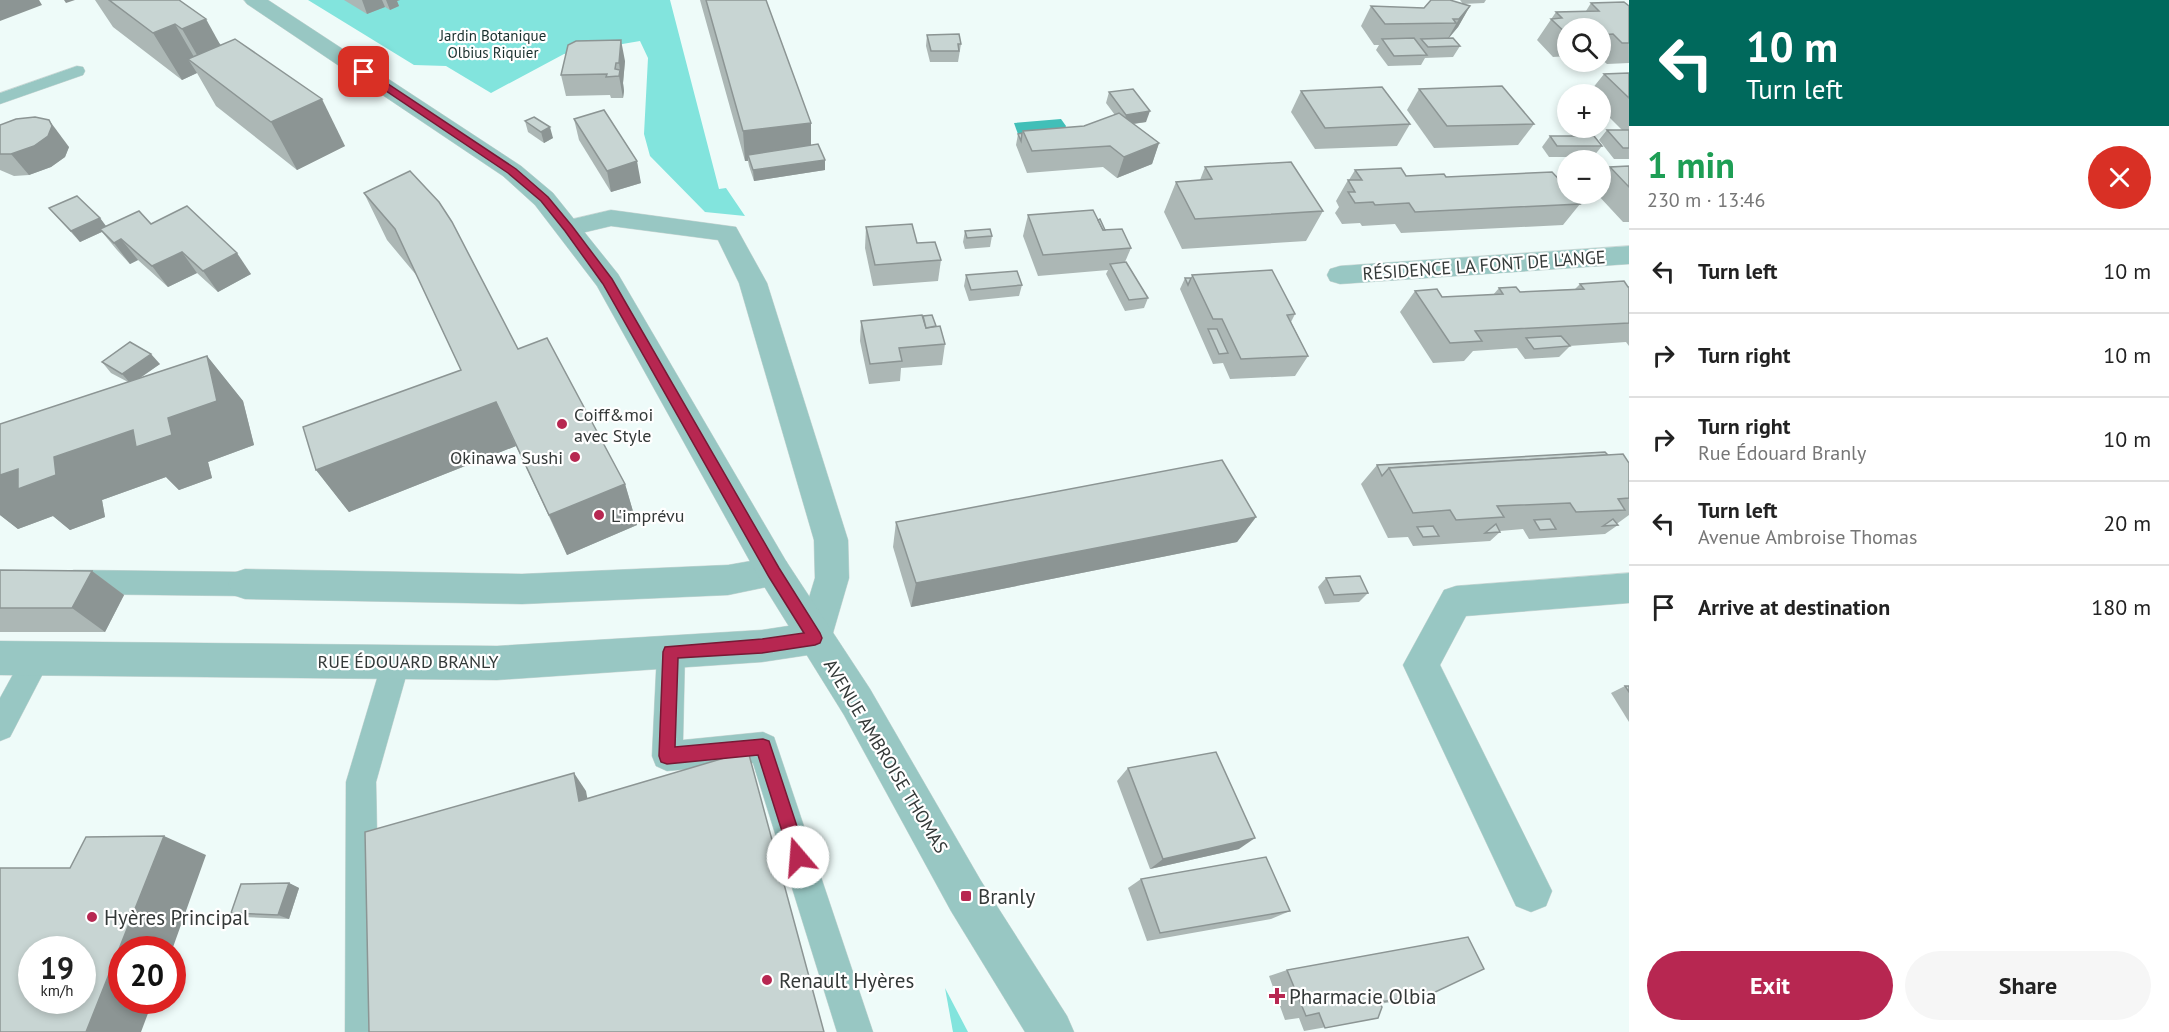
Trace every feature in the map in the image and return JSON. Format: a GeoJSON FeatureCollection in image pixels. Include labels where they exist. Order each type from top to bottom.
{"type":"FeatureCollection","features":[{"type":"Feature","properties":{"kind":"street","name":"AVENUE AMBROISE THOMAS"},"geometry":{"type":"LineString","coordinates":[[254,0],[512,171],[544,199],[568,228],[608,282],[774,572],[857,702],[966,896],[1051,1032]]}},
{"type":"Feature","properties":{"kind":"street"},"geometry":{"type":"LineString","coordinates":[[568,228],[611,218],[727,233],[753,283],[831,540],[832,578],[815,638]]}},
{"type":"Feature","properties":{"kind":"street","name":"RÉSIDENCE LA FONT DE L'ANGE"},"geometry":{"type":"LineString","coordinates":[[1340,275],[1629,255]]}},
{"type":"Feature","properties":{"kind":"street"},"geometry":{"type":"LineString","coordinates":[[245,584],[522,589],[728,580],[774,572]]}},
{"type":"Feature","properties":{"kind":"street"},"geometry":{"type":"LineString","coordinates":[[1531,891],[1420,665],[1456,601],[1629,588]]}},
{"type":"Feature","properties":{"kind":"street","name":"RUE ÉDOUARD BRANLY"},"geometry":{"type":"LineString","coordinates":[[0,658],[498,663],[762,646],[815,638]]}},
{"type":"Feature","properties":{"kind":"lane"},"geometry":{"type":"LineString","coordinates":[[0,99],[77,71]]}},
{"type":"Feature","properties":{"kind":"lane"},"geometry":{"type":"LineString","coordinates":[[47,582],[245,584]]}},
{"type":"Feature","properties":{"kind":"lane"},"geometry":{"type":"LineString","coordinates":[[671,652],[667,756],[763,747],[855,1032]]}},
{"type":"Feature","properties":{"kind":"lane"},"geometry":{"type":"LineString","coordinates":[[0,727],[37,658]]}},
{"type":"Feature","properties":{"kind":"lane"},"geometry":{"type":"LineString","coordinates":[[363,1032],[361,782],[396,662]]}},
{"type":"Feature","properties":{"kind":"green space","name":"Jardin Botanique Olbius Riquier"},"geometry":{"type":"Polygon","coordinates":[[[308,0],[670,0],[719,189],[726,188],[745,216],[705,212],[650,156],[644,134],[648,58],[640,41],[564,54],[491,93],[446,66],[414,65],[308,0]]]}},
{"type":"Feature","properties":{"kind":"green space"},"geometry":{"type":"Polygon","coordinates":[[[945,988],[968,1032],[953,1032],[945,988]]]}},
{"type":"Feature","properties":{"kind":"shaded area"},"geometry":{"type":"Polygon","coordinates":[[[1061,119],[1066,126],[1062,135],[1019,137],[1014,123],[1061,119]]]}},
{"type":"Feature","properties":{"kind":"building"},"geometry":{"type":"Polygon","coordinates":[[[109,0],[179,0],[206,19],[182,29],[175,24],[153,33],[109,0]]]}},
{"type":"Feature","properties":{"kind":"building"},"geometry":{"type":"Polygon","coordinates":[[[706,0],[766,0],[811,123],[743,131],[706,0]]]}},
{"type":"Feature","properties":{"kind":"building"},"geometry":{"type":"Polygon","coordinates":[[[1431,0],[1450,0],[1470,6],[1459,19],[1453,19],[1456,23],[1385,24],[1371,6],[1424,8],[1431,0]]]}},
{"type":"Feature","properties":{"kind":"building"},"geometry":{"type":"Polygon","coordinates":[[[1624,2],[1629,6],[1629,43],[1622,43],[1611,34],[1611,18],[1562,18],[1556,12],[1599,11],[1591,3],[1624,2]]]}},
{"type":"Feature","properties":{"kind":"building"},"geometry":{"type":"Polygon","coordinates":[[[959,34],[961,44],[958,44],[959,51],[931,51],[927,35],[959,34]]]}},
{"type":"Feature","properties":{"kind":"building"},"geometry":{"type":"Polygon","coordinates":[[[1414,38],[1427,55],[1394,56],[1382,39],[1414,38]]]}},
{"type":"Feature","properties":{"kind":"building"},"geometry":{"type":"Polygon","coordinates":[[[1453,38],[1460,46],[1428,47],[1421,39],[1453,38]]]}},
{"type":"Feature","properties":{"kind":"building"},"geometry":{"type":"Polygon","coordinates":[[[235,39],[322,99],[271,122],[188,59],[235,39]]]}},
{"type":"Feature","properties":{"kind":"building"},"geometry":{"type":"Polygon","coordinates":[[[621,40],[619,63],[616,63],[615,69],[620,70],[619,76],[561,75],[568,45],[576,41],[621,40]]]}},
{"type":"Feature","properties":{"kind":"building"},"geometry":{"type":"Polygon","coordinates":[[[1629,73],[1629,98],[1604,74],[1629,73]]]}},
{"type":"Feature","properties":{"kind":"building"},"geometry":{"type":"Polygon","coordinates":[[[1502,86],[1534,124],[1447,126],[1419,89],[1502,86]]]}},
{"type":"Feature","properties":{"kind":"building"},"geometry":{"type":"Polygon","coordinates":[[[1382,87],[1410,124],[1325,128],[1301,91],[1382,87]]]}},
{"type":"Feature","properties":{"kind":"building"},"geometry":{"type":"Polygon","coordinates":[[[1133,89],[1150,111],[1126,115],[1109,92],[1133,89]]]}},
{"type":"Feature","properties":{"kind":"building"},"geometry":{"type":"Polygon","coordinates":[[[604,110],[637,161],[607,171],[574,119],[604,110]]]}},
{"type":"Feature","properties":{"kind":"building"},"geometry":{"type":"Polygon","coordinates":[[[1119,113],[1159,143],[1124,157],[1110,146],[1032,151],[1023,131],[1084,126],[1119,113]]]}},
{"type":"Feature","properties":{"kind":"building"},"geometry":{"type":"Polygon","coordinates":[[[35,117],[49,120],[52,126],[48,136],[34,146],[11,154],[0,154],[0,125],[16,119],[35,117]]]}},
{"type":"Feature","properties":{"kind":"building"},"geometry":{"type":"Polygon","coordinates":[[[534,117],[550,127],[541,132],[525,121],[534,117]]]}},
{"type":"Feature","properties":{"kind":"building"},"geometry":{"type":"Polygon","coordinates":[[[1611,130],[1629,130],[1629,148],[1623,148],[1611,134],[1611,130]]]}},
{"type":"Feature","properties":{"kind":"building"},"geometry":{"type":"Polygon","coordinates":[[[1550,136],[1596,138],[1602,146],[1557,146],[1550,136]]]}},
{"type":"Feature","properties":{"kind":"building"},"geometry":{"type":"Polygon","coordinates":[[[818,144],[825,160],[753,170],[748,155],[818,144]]]}},
{"type":"Feature","properties":{"kind":"building"},"geometry":{"type":"Polygon","coordinates":[[[1291,162],[1323,211],[1195,219],[1176,182],[1212,179],[1205,167],[1291,162]]]}},
{"type":"Feature","properties":{"kind":"building"},"geometry":{"type":"Polygon","coordinates":[[[1629,166],[1629,187],[1611,168],[1629,166]]]}},
{"type":"Feature","properties":{"kind":"building"},"geometry":{"type":"Polygon","coordinates":[[[1401,168],[1406,176],[1444,174],[1446,177],[1552,172],[1557,177],[1557,204],[1580,204],[1415,212],[1409,203],[1375,205],[1373,202],[1355,203],[1348,192],[1355,192],[1348,180],[1362,180],[1355,170],[1401,168]]]}},
{"type":"Feature","properties":{"kind":"building"},"geometry":{"type":"Polygon","coordinates":[[[410,171],[439,202],[452,222],[518,349],[547,338],[625,484],[549,515],[496,402],[316,470],[303,427],[461,370],[395,229],[364,193],[410,171]]]}},
{"type":"Feature","properties":{"kind":"building"},"geometry":{"type":"Polygon","coordinates":[[[77,196],[100,218],[71,231],[49,208],[77,196]]]}},
{"type":"Feature","properties":{"kind":"building"},"geometry":{"type":"Polygon","coordinates":[[[187,206],[237,253],[203,271],[182,252],[152,266],[121,239],[114,243],[100,229],[139,211],[151,224],[187,206]]]}},
{"type":"Feature","properties":{"kind":"building"},"geometry":{"type":"Polygon","coordinates":[[[1093,210],[1103,230],[1122,229],[1131,248],[1043,255],[1028,215],[1093,210]]]}},
{"type":"Feature","properties":{"kind":"building"},"geometry":{"type":"Polygon","coordinates":[[[1100,219],[1105,230],[1098,220],[1100,219]]]}},
{"type":"Feature","properties":{"kind":"building"},"geometry":{"type":"Polygon","coordinates":[[[912,224],[917,243],[935,242],[941,260],[875,265],[866,227],[912,224]]]}},
{"type":"Feature","properties":{"kind":"building"},"geometry":{"type":"Polygon","coordinates":[[[990,229],[992,236],[967,238],[965,231],[990,229]]]}},
{"type":"Feature","properties":{"kind":"building"},"geometry":{"type":"Polygon","coordinates":[[[1126,262],[1148,298],[1129,300],[1110,264],[1126,262]]]}},
{"type":"Feature","properties":{"kind":"building"},"geometry":{"type":"Polygon","coordinates":[[[1272,270],[1295,314],[1287,315],[1308,356],[1241,359],[1222,319],[1213,319],[1192,275],[1272,270]]]}},
{"type":"Feature","properties":{"kind":"building"},"geometry":{"type":"Polygon","coordinates":[[[1017,271],[1022,285],[971,290],[966,275],[1017,271]]]}},
{"type":"Feature","properties":{"kind":"building"},"geometry":{"type":"Polygon","coordinates":[[[1624,281],[1629,287],[1629,323],[1475,331],[1482,341],[1450,343],[1415,291],[1437,289],[1442,297],[1503,294],[1499,288],[1516,287],[1520,292],[1584,289],[1580,284],[1624,281]]]}},
{"type":"Feature","properties":{"kind":"building"},"geometry":{"type":"Polygon","coordinates":[[[922,315],[926,328],[940,326],[945,344],[899,348],[902,361],[870,364],[861,321],[922,315]]]}},
{"type":"Feature","properties":{"kind":"building"},"geometry":{"type":"Polygon","coordinates":[[[932,315],[936,326],[926,328],[923,316],[932,315]]]}},
{"type":"Feature","properties":{"kind":"building"},"geometry":{"type":"Polygon","coordinates":[[[1208,329],[1217,329],[1228,353],[1219,354],[1208,329]]]}},
{"type":"Feature","properties":{"kind":"building"},"geometry":{"type":"Polygon","coordinates":[[[1561,336],[1570,346],[1534,349],[1526,338],[1561,336]]]}},
{"type":"Feature","properties":{"kind":"building"},"geometry":{"type":"Polygon","coordinates":[[[130,342],[151,354],[122,374],[102,362],[130,342]]]}},
{"type":"Feature","properties":{"kind":"building"},"geometry":{"type":"Polygon","coordinates":[[[207,356],[217,401],[168,418],[172,435],[136,447],[133,430],[54,457],[56,475],[18,489],[18,469],[0,475],[0,424],[207,356]]]}},
{"type":"Feature","properties":{"kind":"building"},"geometry":{"type":"Polygon","coordinates":[[[1605,452],[1608,455],[1389,468],[1382,476],[1377,465],[1605,452]]]}},
{"type":"Feature","properties":{"kind":"building"},"geometry":{"type":"Polygon","coordinates":[[[1623,454],[1629,463],[1629,498],[1618,499],[1625,510],[1576,512],[1570,503],[1497,506],[1504,517],[1456,520],[1450,510],[1413,513],[1389,468],[1623,454]]]}},
{"type":"Feature","properties":{"kind":"building"},"geometry":{"type":"Polygon","coordinates":[[[1222,460],[1256,517],[916,583],[896,522],[1222,460]]]}},
{"type":"Feature","properties":{"kind":"building"},"geometry":{"type":"Polygon","coordinates":[[[1550,519],[1556,529],[1540,530],[1534,520],[1550,519]]]}},
{"type":"Feature","properties":{"kind":"building"},"geometry":{"type":"Polygon","coordinates":[[[1613,519],[1618,525],[1603,526],[1613,519]]]}},
{"type":"Feature","properties":{"kind":"building"},"geometry":{"type":"Polygon","coordinates":[[[1496,524],[1500,532],[1485,533],[1496,524]]]}},
{"type":"Feature","properties":{"kind":"building"},"geometry":{"type":"Polygon","coordinates":[[[1433,526],[1439,536],[1423,537],[1417,527],[1433,526]]]}},
{"type":"Feature","properties":{"kind":"building"},"geometry":{"type":"Polygon","coordinates":[[[0,570],[92,571],[72,608],[0,608],[0,570]]]}},
{"type":"Feature","properties":{"kind":"building"},"geometry":{"type":"Polygon","coordinates":[[[1360,576],[1368,593],[1334,595],[1326,578],[1360,576]]]}},
{"type":"Feature","properties":{"kind":"building"},"geometry":{"type":"Polygon","coordinates":[[[748,751],[824,1032],[369,1032],[365,832],[574,773],[579,801],[748,751]]]}},
{"type":"Feature","properties":{"kind":"building"},"geometry":{"type":"Polygon","coordinates":[[[1216,752],[1255,838],[1163,859],[1128,768],[1216,752]]]}},
{"type":"Feature","properties":{"kind":"building"},"geometry":{"type":"Polygon","coordinates":[[[164,836],[124,936],[108,936],[108,977],[96,1007],[96,936],[18,936],[18,1014],[93,1014],[86,1032],[0,1032],[0,868],[70,868],[86,837],[164,836]]]}},
{"type":"Feature","properties":{"kind":"building"},"geometry":{"type":"Polygon","coordinates":[[[1266,857],[1290,911],[1160,933],[1141,879],[1266,857]]]}},
{"type":"Feature","properties":{"kind":"building"},"geometry":{"type":"Polygon","coordinates":[[[289,883],[278,915],[231,913],[241,884],[289,883]]]}},
{"type":"Feature","properties":{"kind":"building"},"geometry":{"type":"Polygon","coordinates":[[[1468,937],[1484,969],[1429,995],[1379,1002],[1382,1007],[1378,1018],[1325,1028],[1319,1013],[1306,1016],[1287,970],[1468,937]]]}},
{"type":"Feature","properties":{"kind":"place","name":"Coiff&moi avec Style"},"geometry":{"type":"Point","coordinates":[562,424]}},
{"type":"Feature","properties":{"kind":"place","name":"Okinawa Sushi"},"geometry":{"type":"Point","coordinates":[575,457]}},
{"type":"Feature","properties":{"kind":"place","name":"L'imprévu"},"geometry":{"type":"Point","coordinates":[599,515]}},
{"type":"Feature","properties":{"kind":"place","name":"Branly"},"geometry":{"type":"Point","coordinates":[966,896]}},
{"type":"Feature","properties":{"kind":"place","name":"Hyères Principal"},"geometry":{"type":"Point","coordinates":[92,917]}},
{"type":"Feature","properties":{"kind":"place","name":"Renault Hyères"},"geometry":{"type":"Point","coordinates":[767,980]}},
{"type":"Feature","properties":{"kind":"place","name":"Pharmacie Olbia"},"geometry":{"type":"Point","coordinates":[1277,996]}},
{"type":"Feature","properties":{"kind":"route"},"geometry":{"type":"LineString","coordinates":[[364,72],[512,171],[544,199],[568,228],[608,282],[774,572],[815,638],[762,646],[671,652],[667,756],[763,747],[798,857]]}}]}
